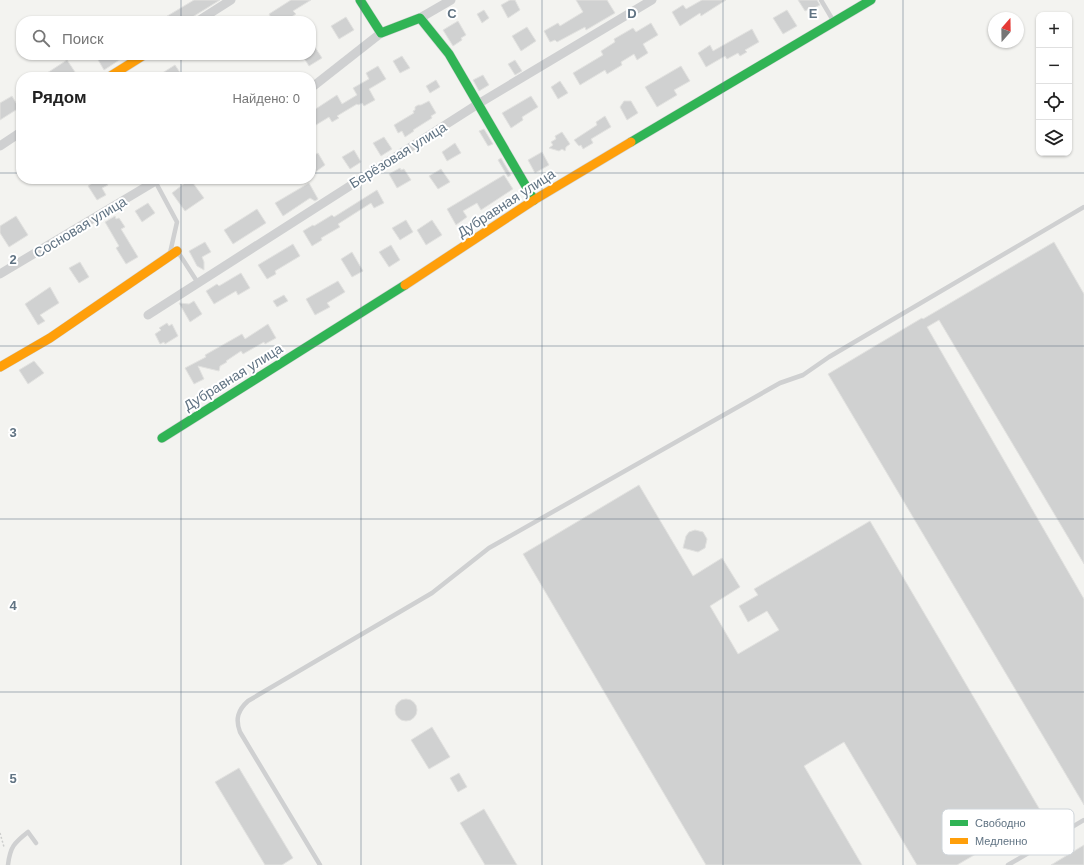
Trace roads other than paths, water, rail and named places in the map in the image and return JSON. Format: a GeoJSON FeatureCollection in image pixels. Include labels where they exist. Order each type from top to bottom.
{"type":"FeatureCollection","features":[{"type":"Feature","properties":{"kind":"street"},"geometry":{"type":"LineString","coordinates":[[206,16],[232,0]]}},
{"type":"Feature","properties":{"kind":"street"},"geometry":{"type":"LineString","coordinates":[[360,0],[381,32]]}},
{"type":"Feature","properties":{"kind":"street"},"geometry":{"type":"LineString","coordinates":[[316,84],[381,32],[420,18],[450,0]]}},
{"type":"Feature","properties":{"kind":"street","name":"Берёзовая улица"},"geometry":{"type":"LineString","coordinates":[[148,314],[478,104],[652,0]]}},
{"type":"Feature","properties":{"kind":"street","name":"Дубравная улица"},"geometry":{"type":"LineString","coordinates":[[162,438],[367,310],[534,200],[871,0]]}},
{"type":"Feature","properties":{"kind":"street"},"geometry":{"type":"LineString","coordinates":[[420,18],[449,54],[534,200]]}},
{"type":"Feature","properties":{"kind":"street"},"geometry":{"type":"LineString","coordinates":[[117,72],[136,60]]}},
{"type":"Feature","properties":{"kind":"street"},"geometry":{"type":"LineString","coordinates":[[0,146],[16,135]]}},
{"type":"Feature","properties":{"kind":"street","name":"Сосновая улица"},"geometry":{"type":"LineString","coordinates":[[0,274],[150,184]]}},
{"type":"Feature","properties":{"kind":"street"},"geometry":{"type":"LineString","coordinates":[[0,366],[50,338],[173,254]]}},
{"type":"Feature","properties":{"kind":"lane"},"geometry":{"type":"LineString","coordinates":[[821,0],[834,22]]}},
{"type":"Feature","properties":{"kind":"lane"},"geometry":{"type":"LineString","coordinates":[[159,184],[177,222],[173,254],[198,282]]}},
{"type":"Feature","properties":{"kind":"lane"},"geometry":{"type":"LineString","coordinates":[[320,865],[240,732],[237,724],[242,706],[432,593],[455,573],[489,548],[780,383],[803,375],[829,357],[1084,206]]}},
{"type":"Feature","properties":{"kind":"lane"},"geometry":{"type":"LineString","coordinates":[[1074,826],[1084,820]]}},
{"type":"Feature","properties":{"kind":"lane"},"geometry":{"type":"LineString","coordinates":[[8,862],[12,846],[28,832],[36,843]]}},
{"type":"Feature","properties":{"kind":"lane"},"geometry":{"type":"LineString","coordinates":[[1008,865],[1025,855]]}}]}
